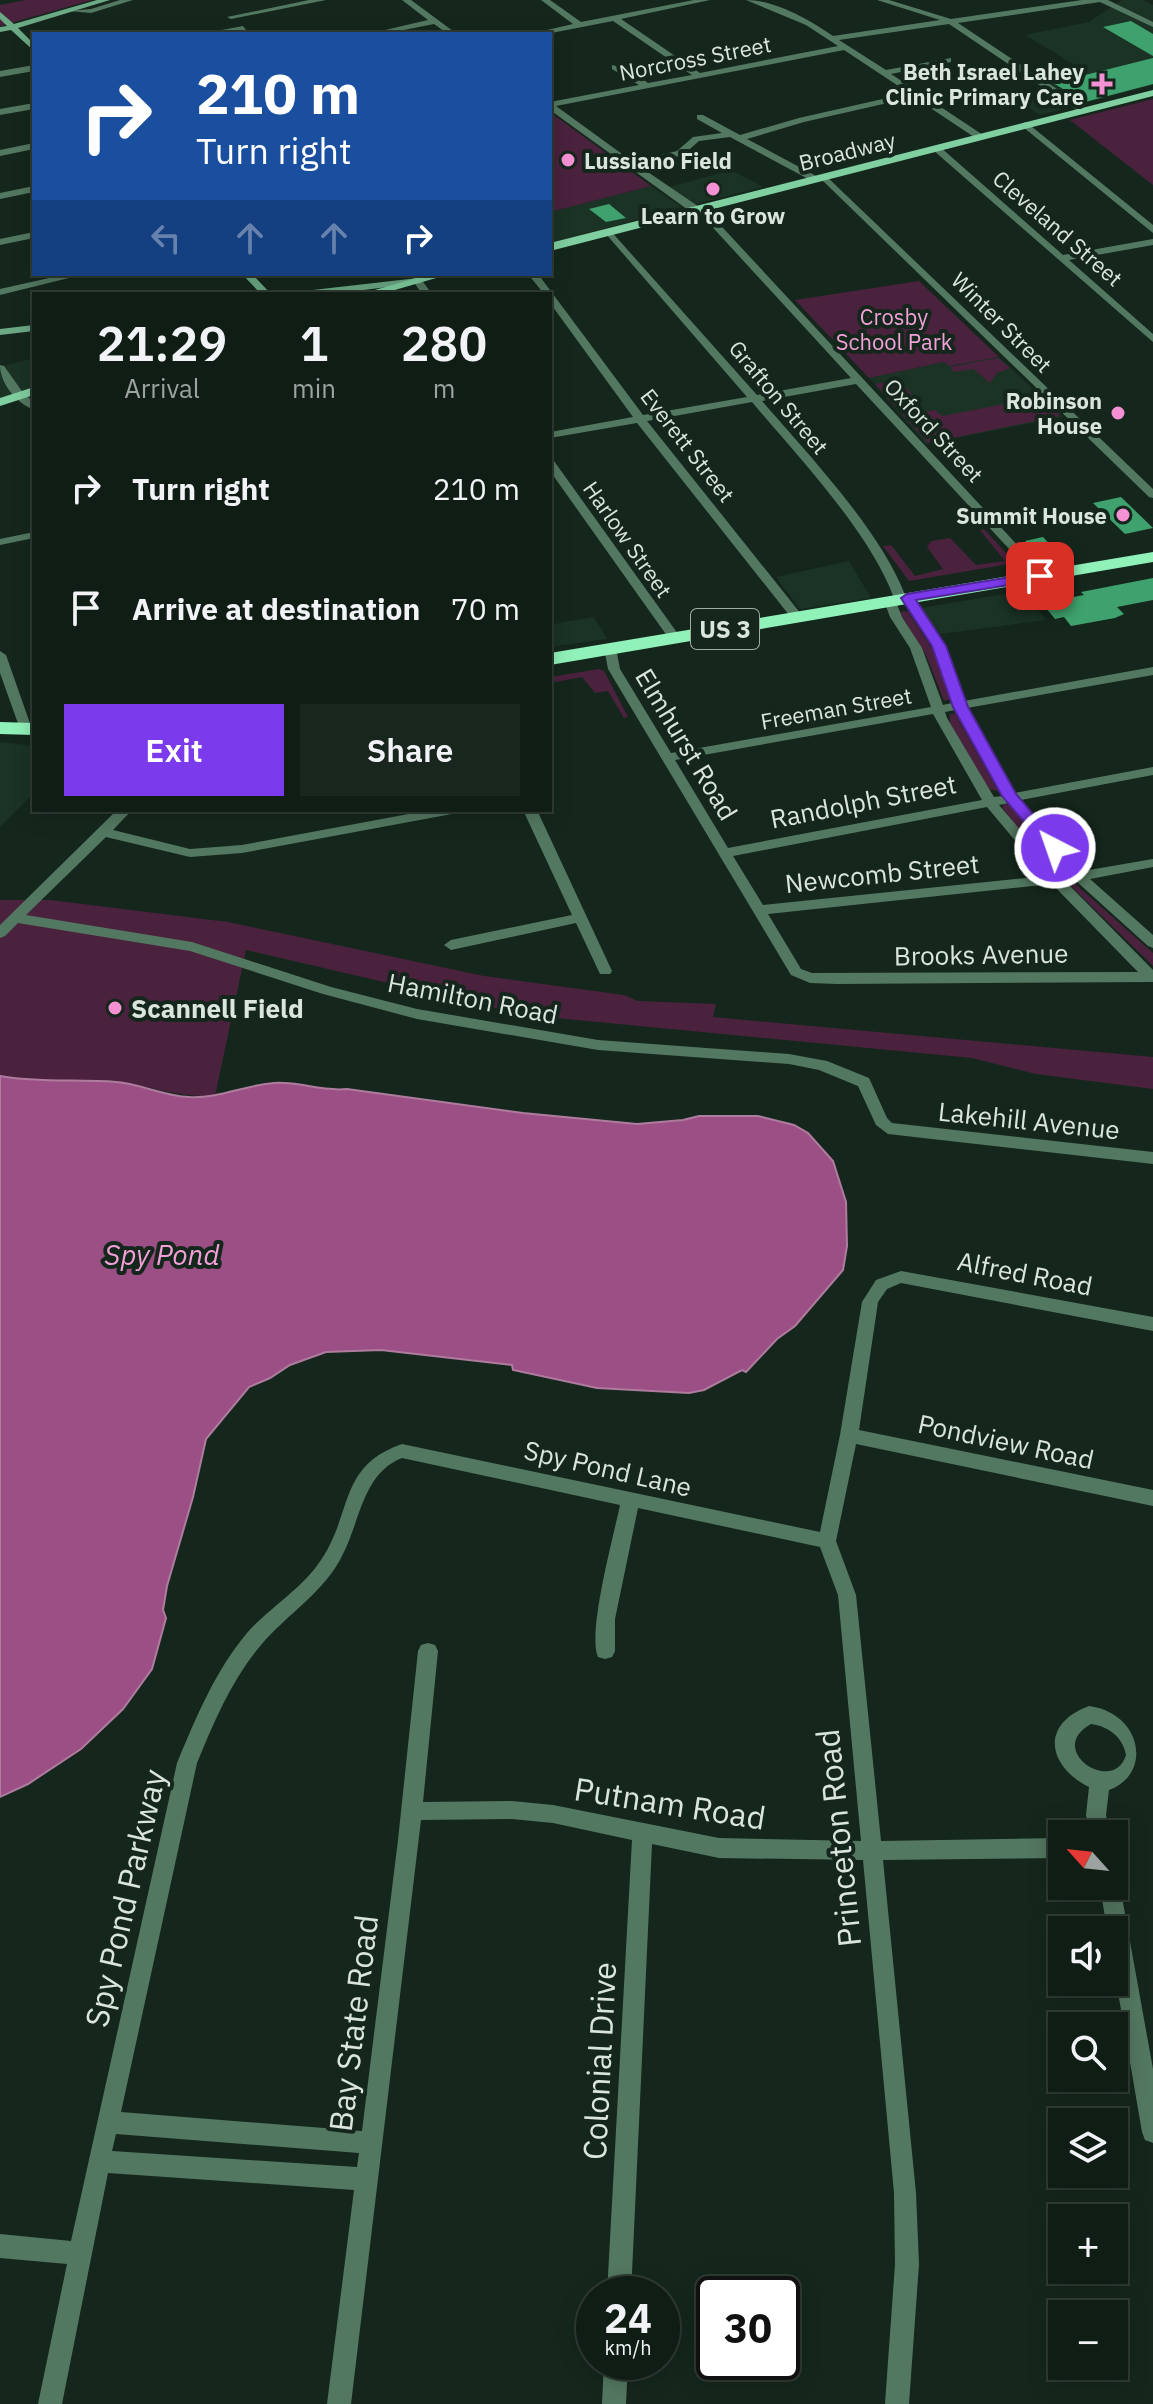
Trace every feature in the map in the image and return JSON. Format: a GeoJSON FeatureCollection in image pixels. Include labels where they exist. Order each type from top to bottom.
{"type":"FeatureCollection","features":[{"type":"Feature","properties":{"kind":"highway","name":"US 3"},"geometry":{"type":"LineString","coordinates":[[552,659],[1153,557]]}},
{"type":"Feature","properties":{"kind":"highway"},"geometry":{"type":"LineString","coordinates":[[0,728],[30,729]]}},
{"type":"Feature","properties":{"kind":"main road"},"geometry":{"type":"LineString","coordinates":[[0,30],[106,3]]}},
{"type":"Feature","properties":{"kind":"main road"},"geometry":{"type":"LineString","coordinates":[[0,14],[32,47]]}},
{"type":"Feature","properties":{"kind":"main road","name":"Broadway"},"geometry":{"type":"LineString","coordinates":[[552,246],[1153,93]]}},
{"type":"Feature","properties":{"kind":"main road"},"geometry":{"type":"LineString","coordinates":[[249,276],[264,292]]}},
{"type":"Feature","properties":{"kind":"main road"},"geometry":{"type":"LineString","coordinates":[[375,292],[437,276]]}},
{"type":"Feature","properties":{"kind":"main road"},"geometry":{"type":"LineString","coordinates":[[322,292],[418,281]]}},
{"type":"Feature","properties":{"kind":"main road"},"geometry":{"type":"LineString","coordinates":[[0,332],[32,328]]}},
{"type":"Feature","properties":{"kind":"main road"},"geometry":{"type":"LineString","coordinates":[[0,402],[27,393]]}},
{"type":"Feature","properties":{"kind":"street"},"geometry":{"type":"LineString","coordinates":[[106,3],[129,0]]}},
{"type":"Feature","properties":{"kind":"street"},"geometry":{"type":"LineString","coordinates":[[246,31],[231,17],[322,0]]}},
{"type":"Feature","properties":{"kind":"street"},"geometry":{"type":"LineString","coordinates":[[406,0],[450,32]]}},
{"type":"Feature","properties":{"kind":"street"},"geometry":{"type":"LineString","coordinates":[[511,0],[528,0]]}},
{"type":"Feature","properties":{"kind":"street"},"geometry":{"type":"LineString","coordinates":[[545,0],[580,25]]}},
{"type":"Feature","properties":{"kind":"street"},"geometry":{"type":"LineString","coordinates":[[544,32],[706,0]]}},
{"type":"Feature","properties":{"kind":"street"},"geometry":{"type":"LineString","coordinates":[[750,0],[803,19],[980,137]]}},
{"type":"Feature","properties":{"kind":"street"},"geometry":{"type":"LineString","coordinates":[[881,0],[950,21],[1084,111]]}},
{"type":"Feature","properties":{"kind":"street"},"geometry":{"type":"LineString","coordinates":[[834,38],[1100,0],[1153,25]]}},
{"type":"Feature","properties":{"kind":"street"},"geometry":{"type":"LineString","coordinates":[[614,18],[699,76]]}},
{"type":"Feature","properties":{"kind":"street"},"geometry":{"type":"LineString","coordinates":[[382,32],[435,21]]}},
{"type":"Feature","properties":{"kind":"street","name":"Norcross Street"},"geometry":{"type":"LineString","coordinates":[[552,105],[847,47]]}},
{"type":"Feature","properties":{"kind":"street"},"geometry":{"type":"LineString","coordinates":[[885,73],[948,60]]}},
{"type":"Feature","properties":{"kind":"street"},"geometry":{"type":"LineString","coordinates":[[615,67],[646,86]]}},
{"type":"Feature","properties":{"kind":"street"},"geometry":{"type":"LineString","coordinates":[[0,74],[32,68]]}},
{"type":"Feature","properties":{"kind":"street"},"geometry":{"type":"LineString","coordinates":[[631,165],[680,153],[696,139],[736,136],[916,94]]}},
{"type":"Feature","properties":{"kind":"street"},"geometry":{"type":"LineString","coordinates":[[0,112],[32,106]]}},
{"type":"Feature","properties":{"kind":"street","name":"Oxford Street"},"geometry":{"type":"LineString","coordinates":[[552,106],[708,217],[1040,576]]}},
{"type":"Feature","properties":{"kind":"street","name":"Winter Street"},"geometry":{"type":"LineString","coordinates":[[700,117],[820,178],[1153,495]]}},
{"type":"Feature","properties":{"kind":"street"},"geometry":{"type":"LineString","coordinates":[[1026,125],[1153,230]]}},
{"type":"Feature","properties":{"kind":"street"},"geometry":{"type":"LineString","coordinates":[[0,153],[32,146]]}},
{"type":"Feature","properties":{"kind":"street","name":"Cleveland Street"},"geometry":{"type":"LineString","coordinates":[[936,148],[1153,339]]}},
{"type":"Feature","properties":{"kind":"street"},"geometry":{"type":"LineString","coordinates":[[0,196],[32,189]]}},
{"type":"Feature","properties":{"kind":"street","name":"Grafton Street"},"geometry":{"type":"LineString","coordinates":[[609,232],[754,398],[853,519],[896,586],[899,599]]}},
{"type":"Feature","properties":{"kind":"street"},"geometry":{"type":"LineString","coordinates":[[0,242],[32,235]]}},
{"type":"Feature","properties":{"kind":"street"},"geometry":{"type":"LineString","coordinates":[[1062,258],[1153,242]]}},
{"type":"Feature","properties":{"kind":"street"},"geometry":{"type":"LineString","coordinates":[[0,292],[71,276]]}},
{"type":"Feature","properties":{"kind":"street","name":"Everett Street"},"geometry":{"type":"LineString","coordinates":[[535,276],[547,292]]}},
{"type":"Feature","properties":{"kind":"street"},"geometry":{"type":"LineString","coordinates":[[418,281],[426,292]]}},
{"type":"Feature","properties":{"kind":"street","name":"Everett Street"},"geometry":{"type":"LineString","coordinates":[[552,299],[640,419],[797,617]]}},
{"type":"Feature","properties":{"kind":"street"},"geometry":{"type":"LineString","coordinates":[[0,368],[27,393]]}},
{"type":"Feature","properties":{"kind":"street"},"geometry":{"type":"LineString","coordinates":[[552,435],[860,380]]}},
{"type":"Feature","properties":{"kind":"street","name":"Harlow Street"},"geometry":{"type":"LineString","coordinates":[[552,466],[674,637]]}},
{"type":"Feature","properties":{"kind":"street"},"geometry":{"type":"LineString","coordinates":[[0,542],[32,535]]}},
{"type":"Feature","properties":{"kind":"street"},"geometry":{"type":"LineString","coordinates":[[899,599],[939,646],[960,707],[1010,796],[1080,877],[1153,943]]}},
{"type":"Feature","properties":{"kind":"street"},"geometry":{"type":"LineString","coordinates":[[899,599],[896,617],[916,648],[939,711],[967,767],[989,801],[1055,879],[1152,977]]}},
{"type":"Feature","properties":{"kind":"street","name":"Elmhurst Road"},"geometry":{"type":"LineString","coordinates":[[610,648],[614,669],[758,910],[796,972],[810,978]]}},
{"type":"Feature","properties":{"kind":"street"},"geometry":{"type":"LineString","coordinates":[[0,655],[30,729]]}},
{"type":"Feature","properties":{"kind":"street","name":"Freeman Street"},"geometry":{"type":"LineString","coordinates":[[666,758],[1153,671]]}},
{"type":"Feature","properties":{"kind":"street","name":"Randolph Street"},"geometry":{"type":"LineString","coordinates":[[724,853],[1153,771]]}},
{"type":"Feature","properties":{"kind":"street"},"geometry":{"type":"LineString","coordinates":[[0,933],[123,812]]}},
{"type":"Feature","properties":{"kind":"street"},"geometry":{"type":"LineString","coordinates":[[104,832],[190,853],[242,849],[441,812]]}},
{"type":"Feature","properties":{"kind":"street"},"geometry":{"type":"LineString","coordinates":[[531,812],[605,971]]}},
{"type":"Feature","properties":{"kind":"street","name":"Newcomb Street"},"geometry":{"type":"LineString","coordinates":[[758,910],[1080,877],[1153,863]]}},
{"type":"Feature","properties":{"kind":"street","name":"Hamilton Road"},"geometry":{"type":"LineString","coordinates":[[15,918],[192,947],[328,991],[430,1016],[598,1045],[789,1059],[822,1065],[864,1082],[884,1125],[899,1130]]}},
{"type":"Feature","properties":{"kind":"street"},"geometry":{"type":"LineString","coordinates":[[451,945],[579,918]]}},
{"type":"Feature","properties":{"kind":"street","name":"Brooks Avenue"},"geometry":{"type":"LineString","coordinates":[[810,978],[1152,977]]}},
{"type":"Feature","properties":{"kind":"street","name":"Lakehill Avenue"},"geometry":{"type":"LineString","coordinates":[[899,1130],[1153,1158]]}},
{"type":"Feature","properties":{"kind":"street","name":"Alfred Road"},"geometry":{"type":"LineString","coordinates":[[849,1435],[870,1302],[874,1291],[887,1280],[901,1277],[946,1284],[1153,1324]]}},
{"type":"Feature","properties":{"kind":"street"},"geometry":{"type":"LineString","coordinates":[[827,1541],[849,1435]]}},
{"type":"Feature","properties":{"kind":"street","name":"Pondview Road"},"geometry":{"type":"LineString","coordinates":[[849,1435],[1153,1498]]}},
{"type":"Feature","properties":{"kind":"street","name":"Spy Pond Lane"},"geometry":{"type":"LineString","coordinates":[[380,1460],[402,1451],[630,1502],[827,1541]]}},
{"type":"Feature","properties":{"kind":"street","name":"Spy Pond Parkway"},"geometry":{"type":"LineString","coordinates":[[50,2404],[99,2161],[187,1763],[210,1708],[251,1642],[327,1566],[344,1537],[368,1473],[380,1460]]}},
{"type":"Feature","properties":{"kind":"street"},"geometry":{"type":"LineString","coordinates":[[605,1651],[606,1619],[630,1502]]}},
{"type":"Feature","properties":{"kind":"street","name":"Princeton Road"},"geometry":{"type":"LineString","coordinates":[[827,1541],[847,1595],[905,2193],[907,2278],[897,2404]]}},
{"type":"Feature","properties":{"kind":"street","name":"Bay State Road"},"geometry":{"type":"LineString","coordinates":[[339,2404],[365,2179],[414,1811],[428,1651]]}},
{"type":"Feature","properties":{"kind":"street"},"geometry":{"type":"LineString","coordinates":[[1097,1820],[1100,1781]]}},
{"type":"Feature","properties":{"kind":"street","name":"Putnam Road"},"geometry":{"type":"LineString","coordinates":[[414,1811],[525,1812],[597,1821],[719,1848],[872,1851],[1048,1848]]}},
{"type":"Feature","properties":{"kind":"street","name":"Colonial Drive"},"geometry":{"type":"LineString","coordinates":[[620,2276],[643,1831]]}},
{"type":"Feature","properties":{"kind":"street"},"geometry":{"type":"LineString","coordinates":[[1112,1900],[1153,2132]]}},
{"type":"Feature","properties":{"kind":"street"},"geometry":{"type":"LineString","coordinates":[[108,2122],[370,2143]]}},
{"type":"Feature","properties":{"kind":"street"},"geometry":{"type":"LineString","coordinates":[[99,2161],[365,2179]]}},
{"type":"Feature","properties":{"kind":"street"},"geometry":{"type":"LineString","coordinates":[[0,2246],[81,2254]]}},
{"type":"Feature","properties":{"kind":"street"},"geometry":{"type":"LineString","coordinates":[[614,2404],[615,2380]]}},
{"type":"Feature","properties":{"kind":"shaded area"},"geometry":{"type":"Polygon","coordinates":[[[1122,0],[1143,0],[1153,5],[1153,85],[1040,115],[1016,99],[1057,91],[1047,83],[1071,75],[1069,72],[1080,68],[1025,35],[1089,22],[1122,0]]]}},
{"type":"Feature","properties":{"kind":"shaded area","name":"Learn to Grow"},"geometry":{"type":"Polygon","coordinates":[[[731,170],[763,187],[692,205],[670,187],[731,170]]]}},
{"type":"Feature","properties":{"kind":"shaded area"},"geometry":{"type":"Polygon","coordinates":[[[651,186],[680,206],[552,242],[552,211],[651,186]]]}},
{"type":"Feature","properties":{"kind":"shaded area"},"geometry":{"type":"Polygon","coordinates":[[[999,357],[1063,417],[926,444],[869,378],[944,362],[949,366],[999,357]]]}},
{"type":"Feature","properties":{"kind":"shaded area"},"geometry":{"type":"Polygon","coordinates":[[[32,359],[32,389],[0,399],[0,367],[32,359]]]}},
{"type":"Feature","properties":{"kind":"shaded area"},"geometry":{"type":"Polygon","coordinates":[[[849,561],[871,598],[800,609],[776,577],[849,561]]]}},
{"type":"Feature","properties":{"kind":"shaded area"},"geometry":{"type":"Polygon","coordinates":[[[1023,591],[1046,620],[940,634],[921,608],[1023,591]]]}},
{"type":"Feature","properties":{"kind":"shaded area"},"geometry":{"type":"Polygon","coordinates":[[[594,617],[607,639],[552,647],[552,622],[594,617]]]}},
{"type":"Feature","properties":{"kind":"shaded area"},"geometry":{"type":"Polygon","coordinates":[[[0,742],[32,746],[32,795],[0,827],[0,742]]]}},
{"type":"Feature","properties":{"kind":"green space"},"geometry":{"type":"Polygon","coordinates":[[[26,0],[92,0],[0,26],[0,5],[26,0]]]}},
{"type":"Feature","properties":{"kind":"green space"},"geometry":{"type":"Polygon","coordinates":[[[1153,99],[1153,185],[1070,120],[1153,99]]]}},
{"type":"Feature","properties":{"kind":"green space"},"geometry":{"type":"Polygon","coordinates":[[[552,113],[651,186],[552,211],[552,113]]]}},
{"type":"Feature","properties":{"kind":"green space","name":"Crosby School Park"},"geometry":{"type":"Polygon","coordinates":[[[919,281],[999,357],[949,366],[944,362],[869,378],[795,300],[919,281]]]}},
{"type":"Feature","properties":{"kind":"green space"},"geometry":{"type":"Polygon","coordinates":[[[998,358],[1010,368],[997,373],[990,383],[973,369],[954,372],[950,367],[998,358]]]}},
{"type":"Feature","properties":{"kind":"green space"},"geometry":{"type":"Polygon","coordinates":[[[899,380],[918,401],[894,406],[875,384],[899,380]]]}},
{"type":"Feature","properties":{"kind":"green space"},"geometry":{"type":"Polygon","coordinates":[[[1015,402],[1044,402],[1060,416],[928,443],[900,412],[935,410],[942,416],[1015,402]]]}},
{"type":"Feature","properties":{"kind":"green space"},"geometry":{"type":"Polygon","coordinates":[[[984,529],[1015,563],[909,581],[883,546],[891,545],[915,576],[943,569],[927,547],[931,541],[950,538],[976,565],[1005,561],[980,530],[984,529]]]}},
{"type":"Feature","properties":{"kind":"green space"},"geometry":{"type":"Polygon","coordinates":[[[908,612],[932,649],[951,699],[944,701],[926,655],[900,613],[908,612]]]}},
{"type":"Feature","properties":{"kind":"green space"},"geometry":{"type":"Polygon","coordinates":[[[599,669],[604,671],[628,717],[624,718],[608,691],[595,693],[582,677],[552,683],[552,677],[599,669]]]}},
{"type":"Feature","properties":{"kind":"green space"},"geometry":{"type":"Polygon","coordinates":[[[950,714],[955,714],[998,791],[989,789],[950,724],[950,714]]]}},
{"type":"Feature","properties":{"kind":"green space"},"geometry":{"type":"Polygon","coordinates":[[[1004,804],[1010,805],[1067,873],[1058,875],[1002,807],[1004,804]]]}},
{"type":"Feature","properties":{"kind":"green space"},"geometry":{"type":"Polygon","coordinates":[[[1073,882],[1153,953],[1153,966],[1069,884],[1073,882]]]}},
{"type":"Feature","properties":{"kind":"green space"},"geometry":{"type":"Polygon","coordinates":[[[0,900],[50,900],[228,922],[484,976],[624,995],[638,1001],[716,1004],[713,1017],[1153,1057],[1153,1089],[1036,1074],[972,1058],[525,1015],[246,950],[215,1096],[178,1094],[117,1082],[0,1076],[0,900]]]}},
{"type":"Feature","properties":{"kind":"water","name":"Spy Pond"},"geometry":{"type":"Polygon","coordinates":[[[0,1076],[116,1082],[189,1097],[283,1083],[637,1124],[699,1116],[758,1116],[794,1125],[808,1133],[833,1161],[846,1202],[847,1246],[843,1270],[795,1326],[777,1339],[746,1372],[742,1370],[704,1390],[689,1393],[597,1388],[513,1370],[512,1365],[381,1350],[326,1352],[290,1365],[249,1387],[206,1439],[167,1586],[163,1610],[166,1618],[152,1669],[123,1709],[81,1749],[28,1784],[0,1797],[0,1076]]]}},
{"type":"Feature","properties":{"kind":"building"},"geometry":{"type":"Polygon","coordinates":[[[1131,21],[1153,34],[1153,56],[1103,27],[1131,21]]]}},
{"type":"Feature","properties":{"kind":"building","name":"Beth Israel Lahey Clinic Primary Care"},"geometry":{"type":"Polygon","coordinates":[[[1153,58],[1153,84],[1085,102],[1053,83],[1153,58]]]}},
{"type":"Feature","properties":{"kind":"building"},"geometry":{"type":"Polygon","coordinates":[[[609,204],[626,218],[606,222],[589,209],[609,204]]]}},
{"type":"Feature","properties":{"kind":"building","name":"Summit House"},"geometry":{"type":"Polygon","coordinates":[[[1121,497],[1153,528],[1125,534],[1093,503],[1121,497]]]}},
{"type":"Feature","properties":{"kind":"building"},"geometry":{"type":"Polygon","coordinates":[[[1043,537],[1057,552],[1039,556],[1025,541],[1043,537]]]}},
{"type":"Feature","properties":{"kind":"building"},"geometry":{"type":"Polygon","coordinates":[[[1153,578],[1153,600],[1117,607],[1124,614],[1115,618],[1071,626],[1064,617],[1055,619],[1042,603],[1084,595],[1081,592],[1153,578]]]}},
{"type":"Feature","properties":{"kind":"place","name":"Beth Israel Lahey Clinic Primary Care"},"geometry":{"type":"Point","coordinates":[1102,84]}},
{"type":"Feature","properties":{"kind":"place","name":"Lussiano Field"},"geometry":{"type":"Point","coordinates":[568,160]}},
{"type":"Feature","properties":{"kind":"place","name":"Learn to Grow"},"geometry":{"type":"Point","coordinates":[713,189]}},
{"type":"Feature","properties":{"kind":"place","name":"Robinson House"},"geometry":{"type":"Point","coordinates":[1118,413]}},
{"type":"Feature","properties":{"kind":"place","name":"Summit House"},"geometry":{"type":"Point","coordinates":[1123,515]}},
{"type":"Feature","properties":{"kind":"place","name":"Scannell Field"},"geometry":{"type":"Point","coordinates":[115,1008]}},
{"type":"Feature","properties":{"kind":"route"},"geometry":{"type":"LineString","coordinates":[[1040,576],[907,598],[939,646],[960,707],[1010,796],[1055,848]]}}]}
